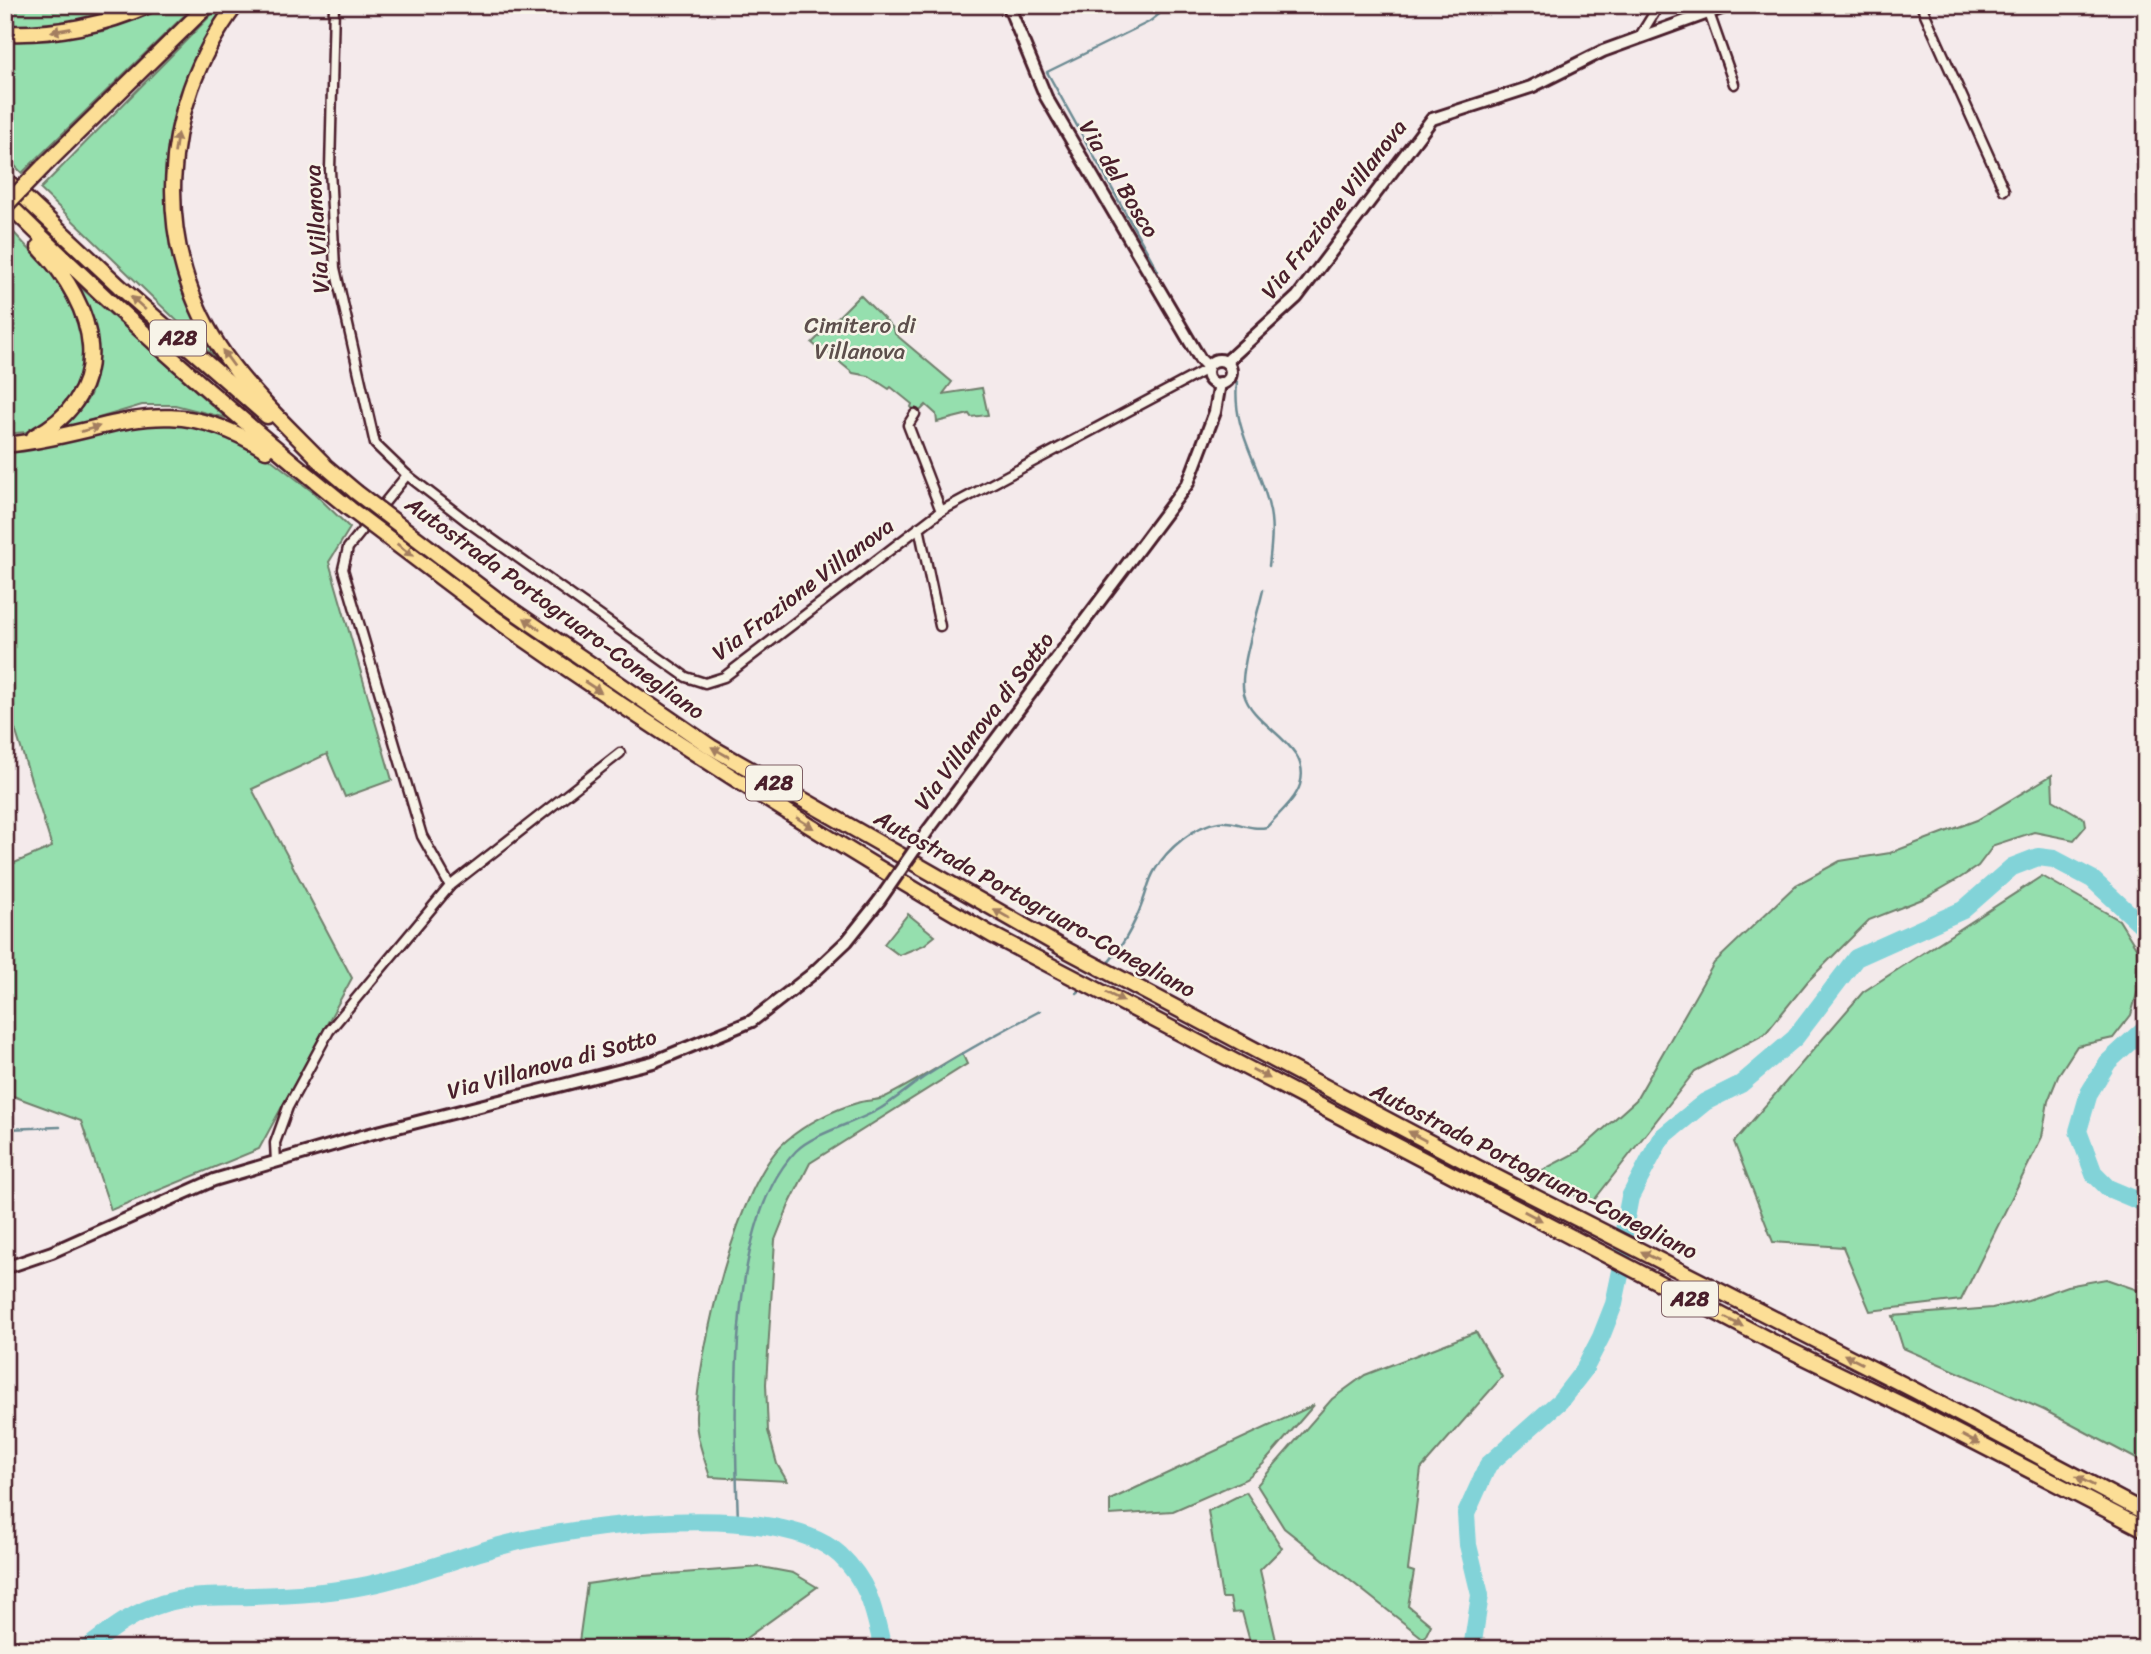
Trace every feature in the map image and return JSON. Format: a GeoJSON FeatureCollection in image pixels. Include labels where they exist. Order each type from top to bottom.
{"type":"FeatureCollection","features":[{"type":"Feature","properties":{"kind":"highway"},"geometry":{"type":"LineString","coordinates":[[5,33],[50,32],[81,27],[149,5]]}},
{"type":"Feature","properties":{"kind":"highway"},"geometry":{"type":"LineString","coordinates":[[5,204],[208,5]]}},
{"type":"Feature","properties":{"kind":"highway"},"geometry":{"type":"LineString","coordinates":[[236,5],[204,52],[180,116],[172,183],[177,240],[191,291],[226,357],[323,463]]}},
{"type":"Feature","properties":{"kind":"highway","name":"Autostrada Portogruaro-Conegliano"},"geometry":{"type":"LineString","coordinates":[[5,179],[219,376],[356,492],[499,601],[711,747],[1061,947],[1203,1024],[1478,1168],[1914,1390],[2146,1513]]}},
{"type":"Feature","properties":{"kind":"highway","name":"Autostrada Portogruaro-Conegliano"},"geometry":{"type":"LineString","coordinates":[[5,204],[109,303],[216,399],[350,509],[497,620],[608,696],[873,866],[992,936],[1201,1042],[1771,1341],[1911,1409],[2146,1530]]}},
{"type":"Feature","properties":{"kind":"highway"},"geometry":{"type":"LineString","coordinates":[[5,214],[41,249],[71,285],[81,306],[91,344],[87,377],[73,406],[46,431],[23,443]]}},
{"type":"Feature","properties":{"kind":"highway"},"geometry":{"type":"LineString","coordinates":[[5,445],[147,416],[188,418],[204,421],[251,441],[318,482]]}},
{"type":"Feature","properties":{"kind":"street","name":"Via Villanova"},"geometry":{"type":"LineString","coordinates":[[334,5],[330,170],[335,268],[375,443],[407,475]]}},
{"type":"Feature","properties":{"kind":"street","name":"Via del Bosco"},"geometry":{"type":"LineString","coordinates":[[1008,5],[1046,97],[1200,359],[1208,368]]}},
{"type":"Feature","properties":{"kind":"street"},"geometry":{"type":"LineString","coordinates":[[1640,36],[1659,5]]}},
{"type":"Feature","properties":{"kind":"street","name":"Via Frazione Villanova"},"geometry":{"type":"LineString","coordinates":[[1226,362],[1297,298],[1432,118],[1531,87],[1640,36],[1730,5]]}},
{"type":"Feature","properties":{"kind":"street"},"geometry":{"type":"LineString","coordinates":[[1921,5],[2004,190]]}},
{"type":"Feature","properties":{"kind":"street"},"geometry":{"type":"LineString","coordinates":[[1709,13],[1734,84]]}},
{"type":"Feature","properties":{"kind":"street"},"geometry":{"type":"LineString","coordinates":[[1216,360],[1226,362],[1230,373],[1227,380],[1220,383],[1210,380],[1208,368],[1216,360]]}},
{"type":"Feature","properties":{"kind":"street","name":"Via Frazione Villanova"},"geometry":{"type":"LineString","coordinates":[[407,475],[686,677],[705,683],[724,677],[942,510],[1208,368]]}},
{"type":"Feature","properties":{"kind":"street","name":"Via Villanova di Sotto"},"geometry":{"type":"LineString","coordinates":[[5,1268],[52,1252],[214,1180],[366,1135],[653,1062],[752,1021],[820,966],[847,940],[879,901],[929,829],[1188,483],[1215,412],[1220,383]]}},
{"type":"Feature","properties":{"kind":"street"},"geometry":{"type":"LineString","coordinates":[[915,414],[908,425],[942,510]]}},
{"type":"Feature","properties":{"kind":"street"},"geometry":{"type":"LineString","coordinates":[[407,475],[348,548],[343,569],[422,836],[450,886]]}},
{"type":"Feature","properties":{"kind":"street"},"geometry":{"type":"LineString","coordinates":[[919,527],[940,625]]}},
{"type":"Feature","properties":{"kind":"street"},"geometry":{"type":"LineString","coordinates":[[276,1161],[275,1143],[288,1107],[329,1031],[450,886],[620,753]]}},
{"type":"Feature","properties":{"kind":"green space"},"geometry":{"type":"Polygon","coordinates":[[[5,5],[126,5],[67,22],[21,26],[5,25],[5,5]]]}},
{"type":"Feature","properties":{"kind":"green space"},"geometry":{"type":"Polygon","coordinates":[[[167,5],[195,5],[22,173],[5,156],[5,39],[40,39],[104,31],[167,5]]]}},
{"type":"Feature","properties":{"kind":"green space"},"geometry":{"type":"Polygon","coordinates":[[[221,5],[227,5],[187,77],[168,150],[169,218],[226,368],[40,189],[221,5]]]}},
{"type":"Feature","properties":{"kind":"green space"},"geometry":{"type":"Polygon","coordinates":[[[5,223],[65,288],[84,337],[83,372],[65,407],[26,432],[5,434],[5,223]]]}},
{"type":"Feature","properties":{"kind":"green space"},"geometry":{"type":"Polygon","coordinates":[[[77,284],[226,418],[175,405],[142,405],[62,429],[90,395],[97,367],[92,324],[77,284]]]}},
{"type":"Feature","properties":{"kind":"green space","name":"Cimitero di Villanova"},"geometry":{"type":"Polygon","coordinates":[[[860,295],[894,329],[895,334],[952,382],[943,394],[982,388],[988,415],[971,417],[969,414],[937,422],[936,414],[926,405],[918,413],[911,407],[912,404],[891,387],[889,389],[869,376],[853,373],[820,346],[818,348],[812,343],[860,295]]]}},
{"type":"Feature","properties":{"kind":"green space"},"geometry":{"type":"Polygon","coordinates":[[[139,422],[212,426],[264,454],[313,492],[350,528],[329,562],[392,780],[345,797],[327,754],[252,789],[352,978],[259,1149],[111,1210],[81,1121],[5,1093],[5,867],[52,847],[15,729],[5,717],[5,451],[34,448],[139,422]]]}},
{"type":"Feature","properties":{"kind":"green space"},"geometry":{"type":"Polygon","coordinates":[[[2052,775],[2053,800],[2085,819],[2086,826],[2074,840],[2034,832],[1994,845],[1978,866],[1960,878],[1925,898],[1869,920],[1808,981],[1765,1034],[1695,1071],[1591,1204],[1535,1174],[1579,1151],[1636,1100],[1714,963],[1796,885],[1840,861],[1890,853],[1977,820],[2052,775]]]}},
{"type":"Feature","properties":{"kind":"green space"},"geometry":{"type":"Polygon","coordinates":[[[2042,876],[2119,920],[2137,949],[2138,990],[2131,1015],[2113,1038],[2077,1046],[2059,1074],[2048,1101],[2042,1137],[1961,1300],[1870,1311],[1843,1247],[1773,1242],[1734,1142],[1863,992],[2042,876]]]}},
{"type":"Feature","properties":{"kind":"green space"},"geometry":{"type":"Polygon","coordinates":[[[908,914],[935,936],[924,945],[899,955],[884,944],[908,914]]]}},
{"type":"Feature","properties":{"kind":"green space"},"geometry":{"type":"Polygon","coordinates":[[[962,1053],[967,1064],[810,1163],[775,1240],[766,1384],[768,1431],[777,1464],[787,1481],[710,1477],[696,1423],[704,1351],[737,1228],[752,1191],[769,1161],[787,1140],[802,1128],[838,1109],[883,1098],[962,1053]]]}},
{"type":"Feature","properties":{"kind":"green space"},"geometry":{"type":"Polygon","coordinates":[[[2106,1279],[2146,1293],[2146,1464],[2044,1410],[1903,1348],[1893,1316],[1992,1308],[2028,1300],[2067,1286],[2106,1279]]]}},
{"type":"Feature","properties":{"kind":"green space"},"geometry":{"type":"Polygon","coordinates":[[[1476,1332],[1502,1377],[1421,1469],[1408,1570],[1414,1572],[1408,1606],[1431,1625],[1424,1639],[1284,1528],[1257,1485],[1332,1399],[1365,1375],[1476,1332]]]}},
{"type":"Feature","properties":{"kind":"green space"},"geometry":{"type":"Polygon","coordinates":[[[1314,1405],[1263,1464],[1246,1479],[1173,1511],[1110,1515],[1110,1500],[1314,1405]]]}},
{"type":"Feature","properties":{"kind":"green space"},"geometry":{"type":"Polygon","coordinates":[[[1246,1492],[1282,1548],[1260,1570],[1278,1649],[1252,1649],[1242,1612],[1233,1613],[1230,1598],[1222,1598],[1208,1511],[1246,1492]]]}},
{"type":"Feature","properties":{"kind":"green space"},"geometry":{"type":"Polygon","coordinates":[[[761,1567],[793,1573],[817,1587],[731,1649],[578,1649],[587,1584],[643,1576],[761,1567]]]}},
{"type":"Feature","properties":{"kind":"waterway"},"geometry":{"type":"LineString","coordinates":[[1158,271],[1047,72],[1149,22],[1171,5]]}},
{"type":"Feature","properties":{"kind":"waterway"},"geometry":{"type":"LineString","coordinates":[[1237,382],[1238,416],[1271,514],[1269,566]]}},
{"type":"Feature","properties":{"kind":"waterway"},"geometry":{"type":"LineString","coordinates":[[1105,966],[1123,944],[1140,910],[1153,874],[1174,846],[1191,833],[1219,822],[1232,822],[1254,828],[1267,827],[1298,791],[1302,771],[1298,758],[1258,717],[1244,694],[1246,658],[1263,590]]}},
{"type":"Feature","properties":{"kind":"waterway"},"geometry":{"type":"LineString","coordinates":[[1472,1649],[1480,1595],[1468,1545],[1466,1514],[1488,1465],[1560,1401],[1584,1370],[1614,1304],[1622,1266],[1630,1197],[1661,1138],[1705,1102],[1741,1084],[1795,1038],[1856,958],[1963,910],[2012,867],[2038,857],[2054,859],[2092,879],[2146,929]]}},
{"type":"Feature","properties":{"kind":"waterway"},"geometry":{"type":"LineString","coordinates":[[1077,993],[1083,988]]}},
{"type":"Feature","properties":{"kind":"waterway"},"geometry":{"type":"LineString","coordinates":[[738,1522],[736,1381],[739,1328],[745,1275],[756,1227],[773,1184],[803,1145],[876,1111],[922,1078],[1040,1011]]}},
{"type":"Feature","properties":{"kind":"waterway"},"geometry":{"type":"LineString","coordinates":[[2146,1027],[2108,1062],[2089,1093],[2078,1131],[2094,1174],[2108,1188],[2146,1204]]}},
{"type":"Feature","properties":{"kind":"waterway"},"geometry":{"type":"LineString","coordinates":[[5,1129],[60,1127]]}},
{"type":"Feature","properties":{"kind":"waterway"},"geometry":{"type":"LineString","coordinates":[[86,1649],[135,1615],[177,1600],[354,1588],[534,1538],[624,1525],[675,1522],[725,1522],[772,1527],[811,1538],[840,1555],[864,1587],[883,1649]]}}]}
